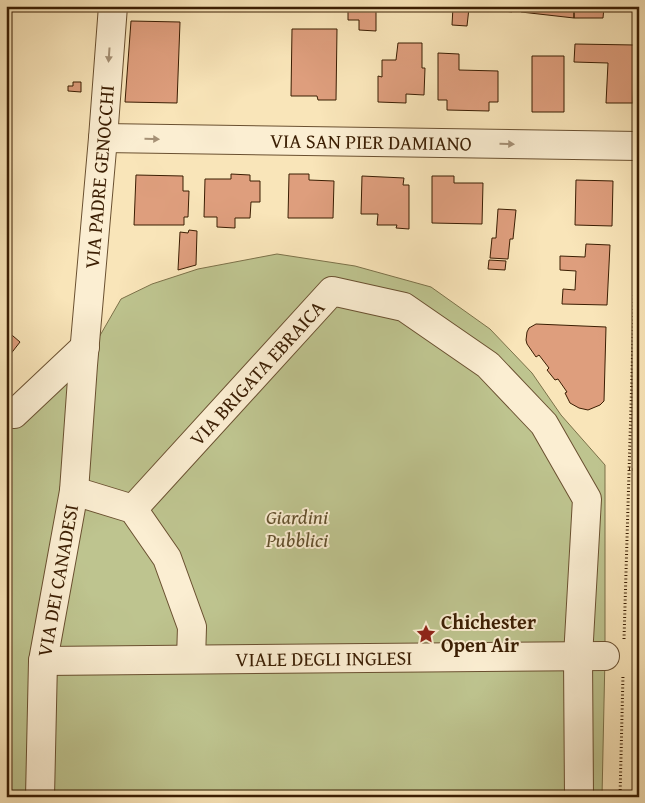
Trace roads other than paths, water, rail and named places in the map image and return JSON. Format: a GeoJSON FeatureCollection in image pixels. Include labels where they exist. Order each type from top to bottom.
{"type":"FeatureCollection","features":[{"type":"Feature","properties":{"kind":"street","name":"VIA PADRE GENOCCHI"},"geometry":{"type":"LineString","coordinates":[[84,356],[113,6]]}},
{"type":"Feature","properties":{"kind":"street","name":"VIA SAN PIER DAMIANO"},"geometry":{"type":"LineString","coordinates":[[103,138],[638,146]]}},
{"type":"Feature","properties":{"kind":"street","name":"VIA BRIGATA EBRAICA"},"geometry":{"type":"LineString","coordinates":[[133,509],[332,291],[404,307],[488,365],[544,424],[587,499],[608,658]]}},
{"type":"Feature","properties":{"kind":"street"},"geometry":{"type":"LineString","coordinates":[[6,413],[14,414],[84,356]]}},
{"type":"Feature","properties":{"kind":"street","name":"VIA DEI CANADESI"},"geometry":{"type":"LineString","coordinates":[[40,797],[43,661],[74,492],[84,356]]}},
{"type":"Feature","properties":{"kind":"street"},"geometry":{"type":"LineString","coordinates":[[74,492],[133,509],[167,558],[192,627],[191,660]]}},
{"type":"Feature","properties":{"kind":"street"},"geometry":{"type":"LineString","coordinates":[[579,797],[608,658]]}},
{"type":"Feature","properties":{"kind":"street","name":"VIALE DEGLI INGLESI"},"geometry":{"type":"LineString","coordinates":[[43,661],[608,658]]}},
{"type":"Feature","properties":{"kind":"place","name":"Chichester Open Air"},"geometry":{"type":"Point","coordinates":[426,634]}},
{"type":"Feature","properties":{"kind":"park label","name":"Giardini Pubblici"},"geometry":{"type":"Point","coordinates":[297,528]}}]}
